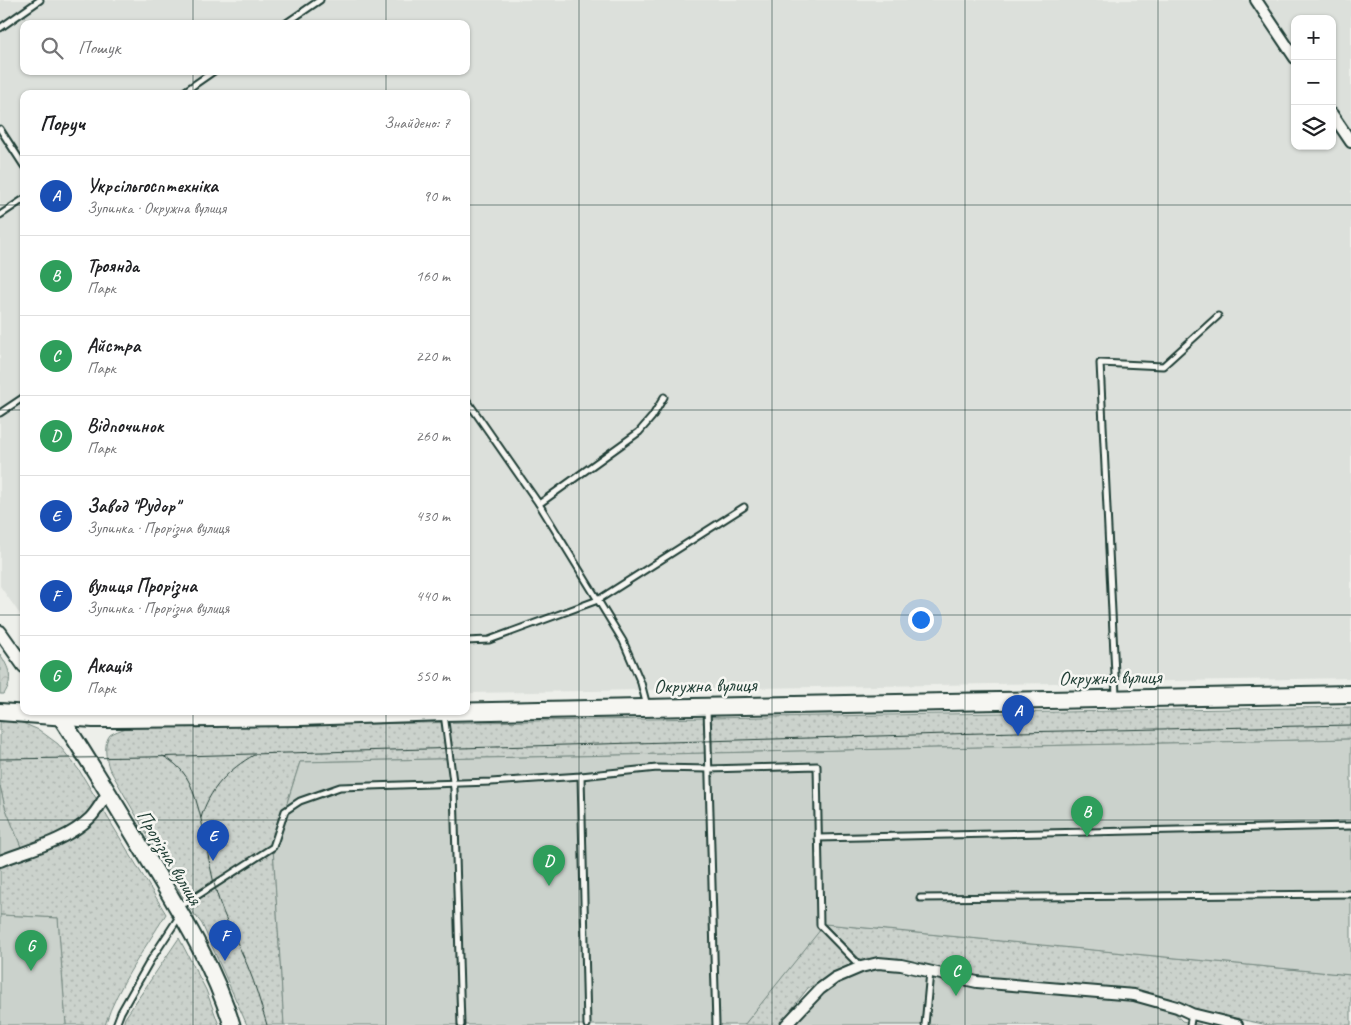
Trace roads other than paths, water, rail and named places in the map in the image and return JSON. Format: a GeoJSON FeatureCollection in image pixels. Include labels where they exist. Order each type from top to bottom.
{"type":"FeatureCollection","features":[{"type":"Feature","properties":{"kind":"main road","name":"Окружна вулиця"},"geometry":{"type":"LineString","coordinates":[[470,711],[1351,694]]}},
{"type":"Feature","properties":{"kind":"main road","name":"Окружна вулиця"},"geometry":{"type":"LineString","coordinates":[[0,712],[20,713]]}},
{"type":"Feature","properties":{"kind":"main road","name":"Прорізна вулиця"},"geometry":{"type":"LineString","coordinates":[[59,715],[179,910],[217,981],[232,1025]]}},
{"type":"Feature","properties":{"kind":"main road","name":"Окружна вулиця"},"geometry":{"type":"LineString","coordinates":[[68,715],[109,719],[335,715]]}},
{"type":"Feature","properties":{"kind":"street"},"geometry":{"type":"LineString","coordinates":[[1256,0],[1291,52]]}},
{"type":"Feature","properties":{"kind":"street"},"geometry":{"type":"LineString","coordinates":[[1336,120],[1351,142]]}},
{"type":"Feature","properties":{"kind":"street"},"geometry":{"type":"LineString","coordinates":[[0,632],[20,660]]}},
{"type":"Feature","properties":{"kind":"street"},"geometry":{"type":"LineString","coordinates":[[0,860],[48,844],[68,834],[90,817],[108,793]]}},
{"type":"Feature","properties":{"kind":"street"},"geometry":{"type":"LineString","coordinates":[[786,1025],[820,989],[835,978],[861,966],[878,963],[902,965],[976,982],[1134,995],[1177,1007],[1192,1014],[1237,1025]]}},
{"type":"Feature","properties":{"kind":"lane"},"geometry":{"type":"LineString","coordinates":[[0,28],[40,0]]}},
{"type":"Feature","properties":{"kind":"lane"},"geometry":{"type":"LineString","coordinates":[[291,20],[320,0]]}},
{"type":"Feature","properties":{"kind":"lane"},"geometry":{"type":"LineString","coordinates":[[186,90],[208,75]]}},
{"type":"Feature","properties":{"kind":"lane"},"geometry":{"type":"LineString","coordinates":[[0,129],[20,160]]}},
{"type":"Feature","properties":{"kind":"lane"},"geometry":{"type":"LineString","coordinates":[[0,215],[20,202]]}},
{"type":"Feature","properties":{"kind":"lane"},"geometry":{"type":"LineString","coordinates":[[1116,698],[1100,364],[1163,366],[1218,316]]}},
{"type":"Feature","properties":{"kind":"lane"},"geometry":{"type":"LineString","coordinates":[[539,504],[640,432],[664,397]]}},
{"type":"Feature","properties":{"kind":"lane"},"geometry":{"type":"LineString","coordinates":[[0,413],[20,400]]}},
{"type":"Feature","properties":{"kind":"lane"},"geometry":{"type":"LineString","coordinates":[[470,405],[539,504],[623,641],[641,683],[647,708]]}},
{"type":"Feature","properties":{"kind":"lane"},"geometry":{"type":"LineString","coordinates":[[470,641],[489,640],[598,600],[744,508]]}},
{"type":"Feature","properties":{"kind":"lane"},"geometry":{"type":"LineString","coordinates":[[707,706],[716,1025]]}},
{"type":"Feature","properties":{"kind":"lane"},"geometry":{"type":"LineString","coordinates":[[444,715],[453,782],[461,1025]]}},
{"type":"Feature","properties":{"kind":"lane"},"geometry":{"type":"LineString","coordinates":[[116,1025],[121,1012],[179,910],[186,903],[273,848],[285,811],[300,801],[340,786],[491,782],[581,776],[657,768],[709,769],[817,766],[820,924],[861,966]]}},
{"type":"Feature","properties":{"kind":"lane"},"geometry":{"type":"LineString","coordinates":[[581,776],[587,1025]]}},
{"type":"Feature","properties":{"kind":"lane"},"geometry":{"type":"LineString","coordinates":[[818,838],[1351,826]]}},
{"type":"Feature","properties":{"kind":"lane"},"geometry":{"type":"LineString","coordinates":[[920,898],[1351,894]]}},
{"type":"Feature","properties":{"kind":"lane"},"geometry":{"type":"LineString","coordinates":[[925,1025],[930,972]]}},
{"type":"Feature","properties":{"kind":"lane"},"geometry":{"type":"LineString","coordinates":[[1190,1025],[1192,1014]]}},
{"type":"Feature","properties":{"kind":"tram line"},"geometry":{"type":"LineString","coordinates":[[0,759],[148,757],[1017,732],[1351,725]]}},
{"type":"Feature","properties":{"kind":"tram line"},"geometry":{"type":"LineString","coordinates":[[201,818],[209,798],[221,781],[228,773],[254,755]]}},
{"type":"Feature","properties":{"kind":"tram line"},"geometry":{"type":"LineString","coordinates":[[163,756],[180,768],[191,786],[196,799],[213,880],[220,903],[251,974],[267,1025]]}},
{"type":"Feature","properties":{"kind":"place","name":"Укрсільгосптехніка"},"geometry":{"type":"Point","coordinates":[1018,736]}},
{"type":"Feature","properties":{"kind":"place","name":"Троянда"},"geometry":{"type":"Point","coordinates":[1087,837]}},
{"type":"Feature","properties":{"kind":"place","name":"Завод \"Рудор\""},"geometry":{"type":"Point","coordinates":[213,861]}},
{"type":"Feature","properties":{"kind":"place","name":"Відпочинок"},"geometry":{"type":"Point","coordinates":[549,886]}},
{"type":"Feature","properties":{"kind":"place","name":"вулиця Прорізна"},"geometry":{"type":"Point","coordinates":[225,961]}},
{"type":"Feature","properties":{"kind":"place","name":"Акація"},"geometry":{"type":"Point","coordinates":[31,971]}},
{"type":"Feature","properties":{"kind":"place","name":"Айстра"},"geometry":{"type":"Point","coordinates":[956,996]}}]}
